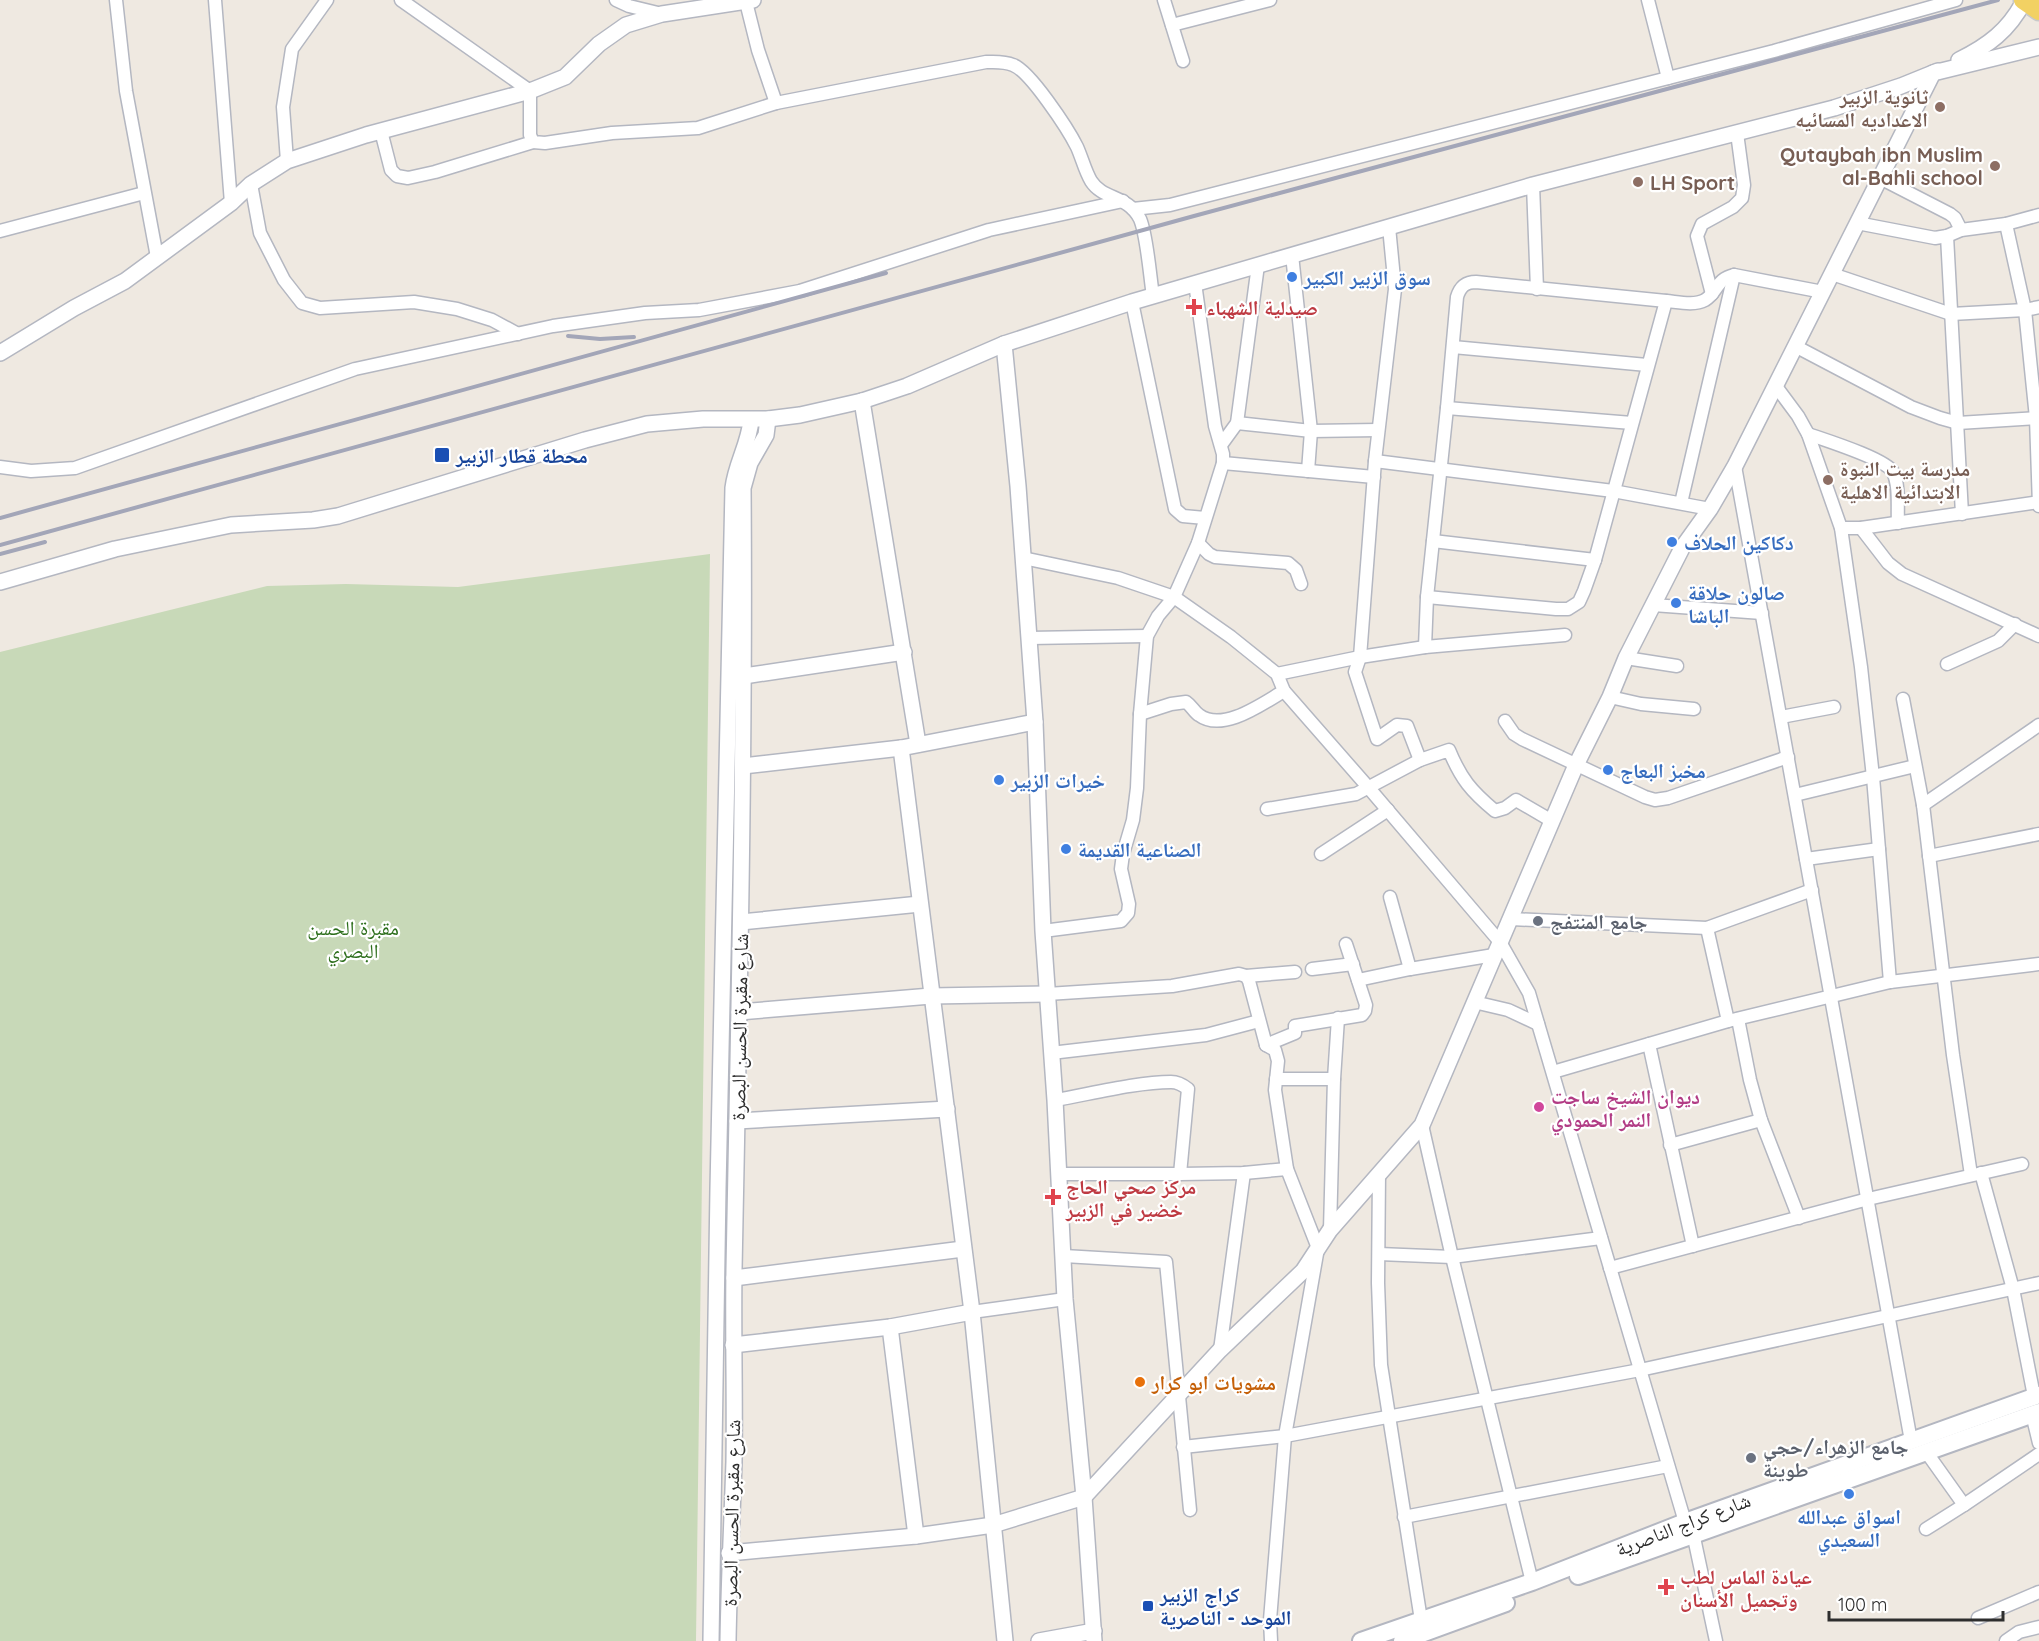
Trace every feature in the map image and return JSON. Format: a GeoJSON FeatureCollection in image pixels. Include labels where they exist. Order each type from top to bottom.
{"type":"FeatureCollection","features":[{"type":"Feature","properties":{"kind":"main road","name":"شارع كراج الناصرية"},"geometry":{"type":"LineString","coordinates":[[1402,1641],[1911,1441],[2036,1404]]}},
{"type":"Feature","properties":{"kind":"main road","name":"شارع كراج الناصرية"},"geometry":{"type":"LineString","coordinates":[[1361,1641],[1689,1528],[1927,1453],[2036,1404]]}},
{"type":"Feature","properties":{"kind":"street"},"geometry":{"type":"LineString","coordinates":[[116,0],[126,91],[156,257]]}},
{"type":"Feature","properties":{"kind":"street"},"geometry":{"type":"LineString","coordinates":[[215,0],[231,203]]}},
{"type":"Feature","properties":{"kind":"street"},"geometry":{"type":"LineString","coordinates":[[287,161],[283,107],[292,49],[327,0]]}},
{"type":"Feature","properties":{"kind":"street"},"geometry":{"type":"LineString","coordinates":[[401,0],[530,92]]}},
{"type":"Feature","properties":{"kind":"street"},"geometry":{"type":"LineString","coordinates":[[616,0],[629,6],[662,14]]}},
{"type":"Feature","properties":{"kind":"street"},"geometry":{"type":"LineString","coordinates":[[1164,0],[1183,61]]}},
{"type":"Feature","properties":{"kind":"street"},"geometry":{"type":"LineString","coordinates":[[1172,25],[1270,0]]}},
{"type":"Feature","properties":{"kind":"street"},"geometry":{"type":"LineString","coordinates":[[1648,0],[1668,78]]}},
{"type":"Feature","properties":{"kind":"street"},"geometry":{"type":"LineString","coordinates":[[0,467],[31,471],[75,468],[355,369],[553,327],[645,313],[699,310],[800,291],[989,230],[1128,205],[1170,205],[1774,51],[1937,3],[1956,0]]}},
{"type":"Feature","properties":{"kind":"street"},"geometry":{"type":"LineString","coordinates":[[0,353],[74,308],[125,281],[231,203],[251,184],[287,161],[381,131],[530,92],[565,77],[599,44],[626,25],[662,14],[749,1],[758,50],[776,103]]}},
{"type":"Feature","properties":{"kind":"street"},"geometry":{"type":"LineString","coordinates":[[0,582],[115,549],[231,525],[313,520],[338,516],[585,440],[647,424],[704,419],[768,419],[800,415],[862,401],[907,386],[1004,344],[1195,283],[1533,185],[1867,98],[1933,73],[1989,44],[2029,4]]}},
{"type":"Feature","properties":{"kind":"street"},"geometry":{"type":"LineString","coordinates":[[729,1553],[916,1536],[993,1525],[1084,1497],[1220,1350],[1303,1270],[1330,1230],[1422,1125],[1576,765],[1610,697],[1626,658],[1682,548],[1710,509],[1735,466],[1933,73],[2039,47]]}},
{"type":"Feature","properties":{"kind":"street"},"geometry":{"type":"LineString","coordinates":[[381,131],[391,170],[397,176],[408,178],[533,142],[546,143],[612,133],[698,128],[776,103],[986,62],[1002,62],[1015,65],[1028,77],[1060,117],[1077,148],[1091,182],[1106,194],[1128,205],[1140,220],[1153,296]]}},
{"type":"Feature","properties":{"kind":"street"},"geometry":{"type":"LineString","coordinates":[[530,92],[530,135],[533,142]]}},
{"type":"Feature","properties":{"kind":"street"},"geometry":{"type":"LineString","coordinates":[[1712,294],[1697,236],[1702,224],[1733,207],[1742,198],[1744,185],[1737,133]]}},
{"type":"Feature","properties":{"kind":"street"},"geometry":{"type":"LineString","coordinates":[[1880,178],[1950,214],[1955,218],[1961,230]]}},
{"type":"Feature","properties":{"kind":"street"},"geometry":{"type":"LineString","coordinates":[[251,184],[261,234],[284,280],[302,303],[320,308],[414,302],[457,309],[492,320],[518,334]]}},
{"type":"Feature","properties":{"kind":"street"},"geometry":{"type":"LineString","coordinates":[[1533,185],[1537,289]]}},
{"type":"Feature","properties":{"kind":"street"},"geometry":{"type":"LineString","coordinates":[[0,230],[144,193]]}},
{"type":"Feature","properties":{"kind":"street"},"geometry":{"type":"LineString","coordinates":[[1857,223],[1929,237],[1947,236],[1961,230],[2006,224],[2039,215]]}},
{"type":"Feature","properties":{"kind":"street"},"geometry":{"type":"LineString","coordinates":[[1841,528],[1861,528],[2039,504],[2037,418],[2025,310],[2006,224]]}},
{"type":"Feature","properties":{"kind":"street"},"geometry":{"type":"LineString","coordinates":[[1389,227],[1395,289],[1375,461],[1360,657],[1355,672],[1377,739],[1397,725],[1407,726],[1420,760]]}},
{"type":"Feature","properties":{"kind":"street"},"geometry":{"type":"LineString","coordinates":[[1947,236],[1962,514]]}},
{"type":"Feature","properties":{"kind":"street"},"geometry":{"type":"LineString","coordinates":[[1292,255],[1311,431],[1308,471]]}},
{"type":"Feature","properties":{"kind":"street"},"geometry":{"type":"LineString","coordinates":[[1221,445],[1237,423],[1258,265]]}},
{"type":"Feature","properties":{"kind":"street"},"geometry":{"type":"LineString","coordinates":[[1832,274],[1951,314],[2025,310],[2039,307]]}},
{"type":"Feature","properties":{"kind":"street"},"geometry":{"type":"LineString","coordinates":[[1681,503],[1734,275]]}},
{"type":"Feature","properties":{"kind":"street"},"geometry":{"type":"LineString","coordinates":[[1425,647],[1427,597],[1448,408],[1457,297],[1463,285],[1476,282],[1696,303],[1712,294],[1721,280],[1734,275],[1823,292]]}},
{"type":"Feature","properties":{"kind":"street"},"geometry":{"type":"LineString","coordinates":[[1043,931],[1121,921],[1128,913],[1129,904],[1121,869],[1133,820],[1137,788],[1140,714],[1147,636],[1158,616],[1174,597],[1198,543],[1223,463],[1221,445],[1215,426],[1195,283]]}},
{"type":"Feature","properties":{"kind":"street"},"geometry":{"type":"LineString","coordinates":[[1427,597],[1556,609],[1568,609],[1579,602],[1595,560],[1666,301]]}},
{"type":"Feature","properties":{"kind":"street"},"geometry":{"type":"LineString","coordinates":[[1132,302],[1175,509],[1183,516],[1205,518]]}},
{"type":"Feature","properties":{"kind":"street"},"geometry":{"type":"LineString","coordinates":[[1004,344],[1035,722],[1043,931],[1055,1100],[1065,1299],[1084,1497],[1094,1636],[1039,1641]]}},
{"type":"Feature","properties":{"kind":"street"},"geometry":{"type":"LineString","coordinates":[[1795,346],[1922,413],[1958,423],[2037,418]]}},
{"type":"Feature","properties":{"kind":"street"},"geometry":{"type":"LineString","coordinates":[[1453,347],[1647,365]]}},
{"type":"Feature","properties":{"kind":"street"},"geometry":{"type":"LineString","coordinates":[[1775,385],[1808,434],[1841,528],[1861,667],[1873,777],[1890,982]]}},
{"type":"Feature","properties":{"kind":"street"},"geometry":{"type":"LineString","coordinates":[[862,401],[918,744]]}},
{"type":"Feature","properties":{"kind":"street"},"geometry":{"type":"LineString","coordinates":[[1448,408],[1632,423]]}},
{"type":"Feature","properties":{"kind":"street","name":"شارع مقبرة الحسن البصرة"},"geometry":{"type":"LineString","coordinates":[[728,1641],[729,1553],[734,1461],[735,1188],[744,676],[743,488],[750,463],[766,435],[768,419]]}},
{"type":"Feature","properties":{"kind":"street","name":"شارع مقبرة الحسن البصرة"},"geometry":{"type":"LineString","coordinates":[[711,1641],[733,488],[736,468],[748,438],[751,420]]}},
{"type":"Feature","properties":{"kind":"street"},"geometry":{"type":"LineString","coordinates":[[1237,423],[1311,431],[1378,430]]}},
{"type":"Feature","properties":{"kind":"street"},"geometry":{"type":"LineString","coordinates":[[1808,434],[1877,460],[1890,468],[1896,481],[1898,523]]}},
{"type":"Feature","properties":{"kind":"street"},"geometry":{"type":"LineString","coordinates":[[1375,461],[1613,491],[1710,509]]}},
{"type":"Feature","properties":{"kind":"street"},"geometry":{"type":"LineString","coordinates":[[1223,463],[1374,477]]}},
{"type":"Feature","properties":{"kind":"street"},"geometry":{"type":"LineString","coordinates":[[1735,466],[1911,1441]]}},
{"type":"Feature","properties":{"kind":"street"},"geometry":{"type":"LineString","coordinates":[[1861,528],[1888,563],[1902,574],[2039,636]]}},
{"type":"Feature","properties":{"kind":"street"},"geometry":{"type":"LineString","coordinates":[[1433,541],[1595,560]]}},
{"type":"Feature","properties":{"kind":"street"},"geometry":{"type":"LineString","coordinates":[[1198,543],[1215,558],[1288,563],[1296,570],[1301,584]]}},
{"type":"Feature","properties":{"kind":"street"},"geometry":{"type":"LineString","coordinates":[[1023,558],[1118,578],[1174,597],[1231,636],[1276,674],[1284,691],[1388,810],[1497,948],[1529,993],[1668,1466],[1689,1528],[1716,1641]]}},
{"type":"Feature","properties":{"kind":"street"},"geometry":{"type":"LineString","coordinates":[[1653,605],[1762,613]]}},
{"type":"Feature","properties":{"kind":"street"},"geometry":{"type":"LineString","coordinates":[[1947,664],[1998,641],[2015,624]]}},
{"type":"Feature","properties":{"kind":"street"},"geometry":{"type":"LineString","coordinates":[[1276,674],[1425,647],[1565,635]]}},
{"type":"Feature","properties":{"kind":"street"},"geometry":{"type":"LineString","coordinates":[[1029,638],[1147,636]]}},
{"type":"Feature","properties":{"kind":"street"},"geometry":{"type":"LineString","coordinates":[[744,676],[904,652]]}},
{"type":"Feature","properties":{"kind":"street"},"geometry":{"type":"LineString","coordinates":[[1626,658],[1677,666]]}},
{"type":"Feature","properties":{"kind":"street"},"geometry":{"type":"LineString","coordinates":[[1140,714],[1186,702],[1198,715],[1211,721],[1220,721],[1250,711],[1284,691]]}},
{"type":"Feature","properties":{"kind":"street"},"geometry":{"type":"LineString","coordinates":[[1610,697],[1641,704],[1694,710]]}},
{"type":"Feature","properties":{"kind":"street"},"geometry":{"type":"LineString","coordinates":[[1903,699],[1923,805],[1953,1055],[1976,1174],[2013,1289],[2036,1404],[2039,1443]]}},
{"type":"Feature","properties":{"kind":"street"},"geometry":{"type":"LineString","coordinates":[[1781,717],[1834,707]]}},
{"type":"Feature","properties":{"kind":"street"},"geometry":{"type":"LineString","coordinates":[[1505,721],[1514,734],[1655,800],[1668,798],[1788,757]]}},
{"type":"Feature","properties":{"kind":"street"},"geometry":{"type":"LineString","coordinates":[[743,766],[901,748],[1035,722]]}},
{"type":"Feature","properties":{"kind":"street"},"geometry":{"type":"LineString","coordinates":[[1923,805],[2039,725]]}},
{"type":"Feature","properties":{"kind":"street"},"geometry":{"type":"LineString","coordinates":[[901,748],[972,1312],[1005,1641]]}},
{"type":"Feature","properties":{"kind":"street"},"geometry":{"type":"LineString","coordinates":[[1267,809],[1356,794],[1420,760],[1449,750],[1457,771],[1467,786],[1495,811],[1505,808],[1516,800],[1552,821]]}},
{"type":"Feature","properties":{"kind":"street"},"geometry":{"type":"LineString","coordinates":[[1795,795],[1915,766]]}},
{"type":"Feature","properties":{"kind":"street"},"geometry":{"type":"LineString","coordinates":[[1321,854],[1388,810]]}},
{"type":"Feature","properties":{"kind":"street"},"geometry":{"type":"LineString","coordinates":[[1929,856],[2039,834]]}},
{"type":"Feature","properties":{"kind":"street"},"geometry":{"type":"LineString","coordinates":[[1806,859],[1879,849]]}},
{"type":"Feature","properties":{"kind":"street"},"geometry":{"type":"LineString","coordinates":[[1511,919],[1707,928],[1812,890]]}},
{"type":"Feature","properties":{"kind":"street"},"geometry":{"type":"LineString","coordinates":[[1389,897],[1410,969]]}},
{"type":"Feature","properties":{"kind":"street"},"geometry":{"type":"LineString","coordinates":[[741,922],[920,904]]}},
{"type":"Feature","properties":{"kind":"street"},"geometry":{"type":"LineString","coordinates":[[1707,928],[1761,1120],[1799,1218]]}},
{"type":"Feature","properties":{"kind":"street"},"geometry":{"type":"LineString","coordinates":[[1266,1045],[1295,1033],[1295,1026],[1362,1015],[1366,1005],[1346,944]]}},
{"type":"Feature","properties":{"kind":"street"},"geometry":{"type":"LineString","coordinates":[[1358,980],[1497,948]]}},
{"type":"Feature","properties":{"kind":"street"},"geometry":{"type":"LineString","coordinates":[[1312,969],[1353,964]]}},
{"type":"Feature","properties":{"kind":"street"},"geometry":{"type":"LineString","coordinates":[[1552,1072],[1733,1020],[1890,982],[2039,964]]}},
{"type":"Feature","properties":{"kind":"street"},"geometry":{"type":"LineString","coordinates":[[739,1012],[932,996],[1047,994],[1172,986],[1239,974],[1246,976],[1295,972]]}},
{"type":"Feature","properties":{"kind":"street"},"geometry":{"type":"LineString","coordinates":[[1246,976],[1266,1045],[1275,1050],[1278,1061],[1275,1090],[1287,1169],[1318,1248],[1285,1436],[1270,1620],[1271,1641]]}},
{"type":"Feature","properties":{"kind":"street"},"geometry":{"type":"LineString","coordinates":[[1474,1002],[1508,1010],[1538,1024]]}},
{"type":"Feature","properties":{"kind":"street"},"geometry":{"type":"LineString","coordinates":[[1330,1230],[1338,1018]]}},
{"type":"Feature","properties":{"kind":"street"},"geometry":{"type":"LineString","coordinates":[[1051,1053],[1206,1035],[1259,1021]]}},
{"type":"Feature","properties":{"kind":"street"},"geometry":{"type":"LineString","coordinates":[[1649,1044],[1693,1246]]}},
{"type":"Feature","properties":{"kind":"street"},"geometry":{"type":"LineString","coordinates":[[1276,1079],[1334,1079]]}},
{"type":"Feature","properties":{"kind":"street"},"geometry":{"type":"LineString","coordinates":[[1055,1100],[1138,1085],[1173,1082],[1182,1084],[1188,1089],[1188,1096],[1180,1174]]}},
{"type":"Feature","properties":{"kind":"street"},"geometry":{"type":"LineString","coordinates":[[737,1121],[947,1109]]}},
{"type":"Feature","properties":{"kind":"street"},"geometry":{"type":"LineString","coordinates":[[1670,1145],[1761,1120]]}},
{"type":"Feature","properties":{"kind":"street"},"geometry":{"type":"LineString","coordinates":[[1422,1125],[1532,1582]]}},
{"type":"Feature","properties":{"kind":"street"},"geometry":{"type":"LineString","coordinates":[[1610,1268],[1868,1199],[2022,1164]]}},
{"type":"Feature","properties":{"kind":"street"},"geometry":{"type":"LineString","coordinates":[[1059,1174],[1245,1173],[1287,1169]]}},
{"type":"Feature","properties":{"kind":"street"},"geometry":{"type":"LineString","coordinates":[[1220,1350],[1245,1173]]}},
{"type":"Feature","properties":{"kind":"street"},"geometry":{"type":"LineString","coordinates":[[1379,1173],[1381,1365],[1421,1620]]}},
{"type":"Feature","properties":{"kind":"street"},"geometry":{"type":"LineString","coordinates":[[718,1189],[735,1188]]}},
{"type":"Feature","properties":{"kind":"street"},"geometry":{"type":"LineString","coordinates":[[1379,1254],[1452,1257],[1601,1238]]}},
{"type":"Feature","properties":{"kind":"street"},"geometry":{"type":"LineString","coordinates":[[734,1278],[963,1249]]}},
{"type":"Feature","properties":{"kind":"street"},"geometry":{"type":"LineString","coordinates":[[1064,1256],[1166,1262],[1190,1510]]}},
{"type":"Feature","properties":{"kind":"street"},"geometry":{"type":"LineString","coordinates":[[1183,1447],[1285,1436],[1640,1370],[2039,1283]]}},
{"type":"Feature","properties":{"kind":"street"},"geometry":{"type":"LineString","coordinates":[[733,1345],[890,1327],[972,1312],[1065,1299]]}},
{"type":"Feature","properties":{"kind":"street"},"geometry":{"type":"LineString","coordinates":[[890,1327],[916,1536]]}},
{"type":"Feature","properties":{"kind":"street"},"geometry":{"type":"LineString","coordinates":[[1927,1453],[1964,1506]]}},
{"type":"Feature","properties":{"kind":"street"},"geometry":{"type":"LineString","coordinates":[[1926,1528],[1964,1506],[2039,1454]]}},
{"type":"Feature","properties":{"kind":"street"},"geometry":{"type":"LineString","coordinates":[[714,1462],[734,1461]]}},
{"type":"Feature","properties":{"kind":"street"},"geometry":{"type":"LineString","coordinates":[[1404,1517],[1668,1466]]}},
{"type":"Feature","properties":{"kind":"street"},"geometry":{"type":"LineString","coordinates":[[1978,1618],[2039,1592]]}},
{"type":"Feature","properties":{"kind":"street"},"geometry":{"type":"LineString","coordinates":[[2006,1641],[2019,1632],[2039,1627]]}},
{"type":"Feature","properties":{"kind":"green space","name":"مقبرة الحسن البصري"},"geometry":{"type":"Polygon","coordinates":[[[710,554],[696,1641],[0,1641],[0,652],[267,586],[346,584],[458,587],[710,554]]]}},
{"type":"Feature","properties":{"kind":"railway"},"geometry":{"type":"LineString","coordinates":[[0,545],[1194,216],[1998,0]]}},
{"type":"Feature","properties":{"kind":"railway"},"geometry":{"type":"LineString","coordinates":[[0,518],[886,273]]}},
{"type":"Feature","properties":{"kind":"railway"},"geometry":{"type":"LineString","coordinates":[[568,336],[600,339],[634,337]]}},
{"type":"Feature","properties":{"kind":"railway"},"geometry":{"type":"LineString","coordinates":[[0,554],[45,542]]}},
{"type":"Feature","properties":{"kind":"place","name":"ثانوية الزبير الاعداديه المسائيه"},"geometry":{"type":"Point","coordinates":[1940,107]}},
{"type":"Feature","properties":{"kind":"place","name":"Qutaybah ibn Muslim al-Bahli school"},"geometry":{"type":"Point","coordinates":[1995,166]}},
{"type":"Feature","properties":{"kind":"place","name":"LH Sport"},"geometry":{"type":"Point","coordinates":[1638,182]}},
{"type":"Feature","properties":{"kind":"place","name":"سوق الزبير الكبير"},"geometry":{"type":"Point","coordinates":[1292,277]}},
{"type":"Feature","properties":{"kind":"place","name":"صيدلية الشهباء"},"geometry":{"type":"Point","coordinates":[1194,307]}},
{"type":"Feature","properties":{"kind":"place","name":"محطة قطار الزبير"},"geometry":{"type":"Point","coordinates":[442,455]}},
{"type":"Feature","properties":{"kind":"place","name":"مدرسة بيت النبوة الابتدائية الاهلية"},"geometry":{"type":"Point","coordinates":[1828,480]}},
{"type":"Feature","properties":{"kind":"place","name":"دكاكين الحلاف"},"geometry":{"type":"Point","coordinates":[1672,542]}},
{"type":"Feature","properties":{"kind":"place","name":"صالون حلاقة الباشا"},"geometry":{"type":"Point","coordinates":[1676,603]}},
{"type":"Feature","properties":{"kind":"place","name":"مخبز البعاج"},"geometry":{"type":"Point","coordinates":[1608,770]}},
{"type":"Feature","properties":{"kind":"place","name":"خيرات الزبير"},"geometry":{"type":"Point","coordinates":[999,780]}},
{"type":"Feature","properties":{"kind":"place","name":"الصناعية القديمة"},"geometry":{"type":"Point","coordinates":[1066,849]}},
{"type":"Feature","properties":{"kind":"place","name":"جامع المنتفج"},"geometry":{"type":"Point","coordinates":[1538,921]}},
{"type":"Feature","properties":{"kind":"place","name":"ديوان الشيخ ساجت النمر الحمودي"},"geometry":{"type":"Point","coordinates":[1539,1107]}},
{"type":"Feature","properties":{"kind":"place","name":"مركز صحي الحاج خضير في الزبير"},"geometry":{"type":"Point","coordinates":[1053,1197]}},
{"type":"Feature","properties":{"kind":"place","name":"مشويات ابو كرار"},"geometry":{"type":"Point","coordinates":[1140,1382]}},
{"type":"Feature","properties":{"kind":"place","name":"جامع الزهراء/حجي طوينة"},"geometry":{"type":"Point","coordinates":[1751,1458]}},
{"type":"Feature","properties":{"kind":"place","name":"اسواق عبدالله السعيدي"},"geometry":{"type":"Point","coordinates":[1849,1494]}},
{"type":"Feature","properties":{"kind":"place","name":"عيادة الماس لطب وتجميل الأسنان"},"geometry":{"type":"Point","coordinates":[1666,1587]}},
{"type":"Feature","properties":{"kind":"place","name":"كراج الزبير الموحد - الناصرية"},"geometry":{"type":"Point","coordinates":[1148,1606]}}]}
